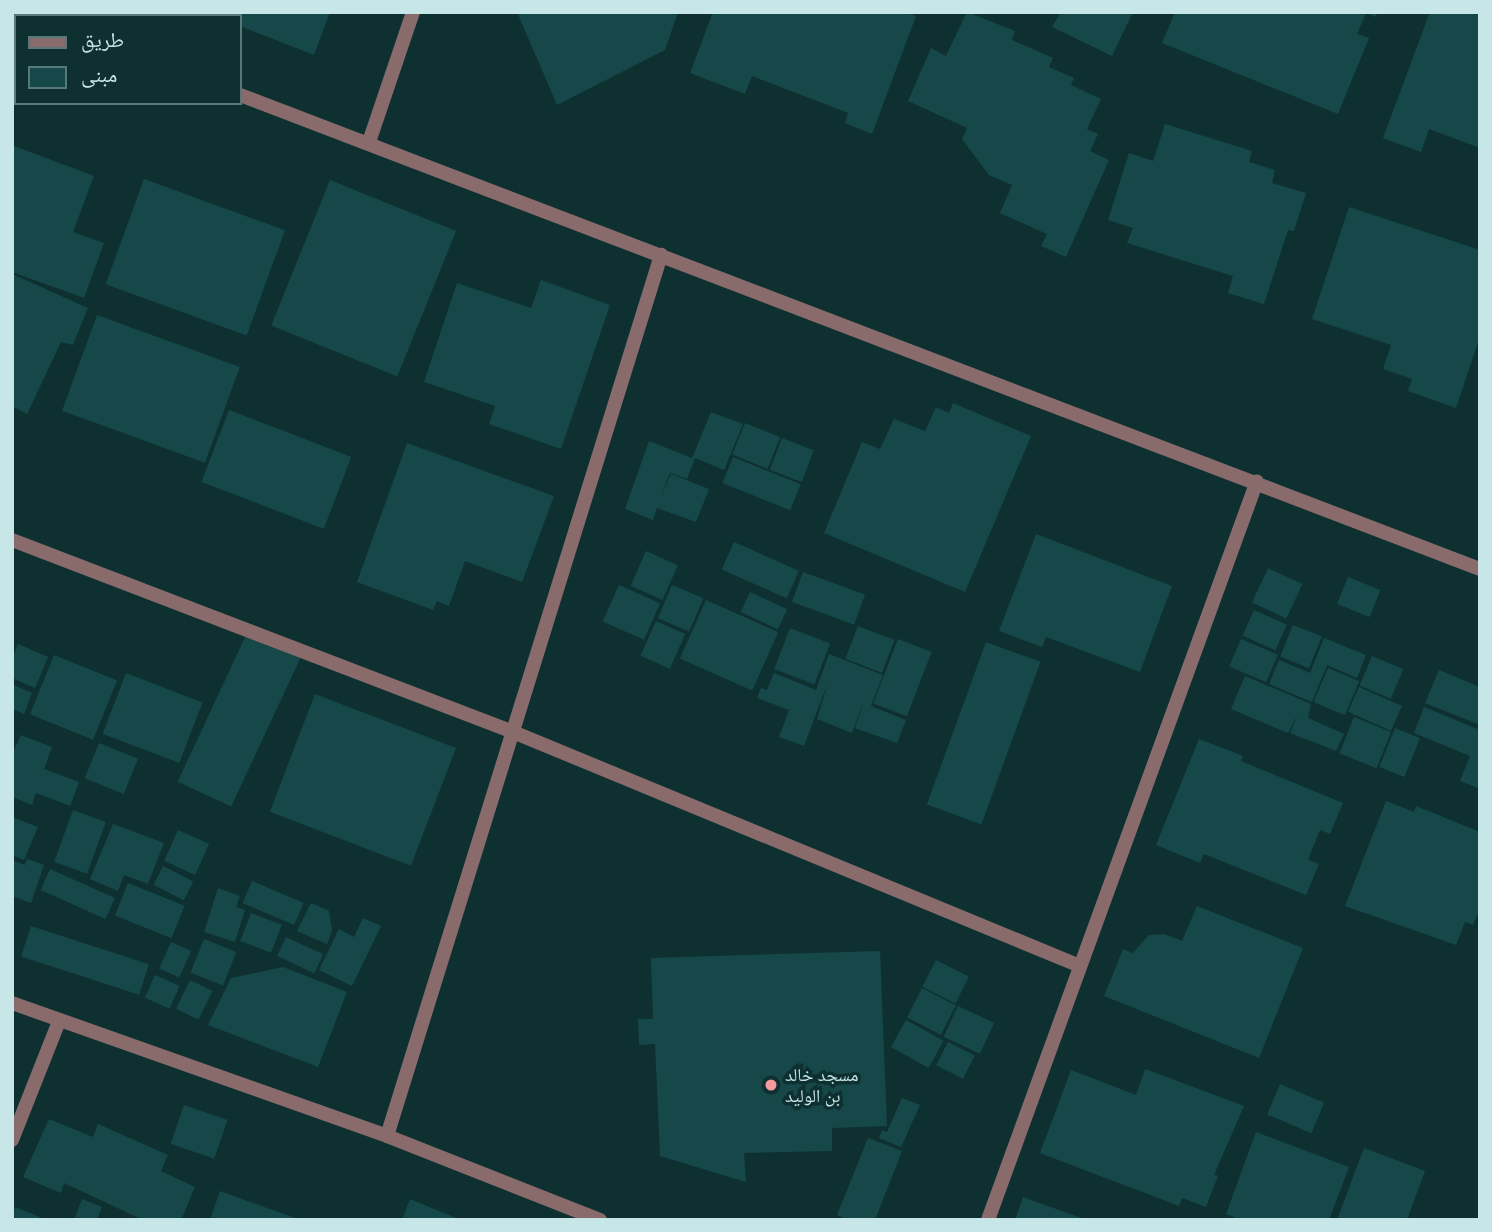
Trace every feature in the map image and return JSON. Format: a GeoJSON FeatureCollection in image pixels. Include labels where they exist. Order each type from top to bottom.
{"type":"FeatureCollection","features":[{"type":"Feature","properties":{"kind":"street"},"geometry":{"type":"LineString","coordinates":[[369,142],[413,12]]}},
{"type":"Feature","properties":{"kind":"street"},"geometry":{"type":"LineString","coordinates":[[242,96],[1257,481],[1480,569]]}},
{"type":"Feature","properties":{"kind":"street"},"geometry":{"type":"LineString","coordinates":[[387,1136],[661,255]]}},
{"type":"Feature","properties":{"kind":"street"},"geometry":{"type":"LineString","coordinates":[[988,1220],[1257,481]]}},
{"type":"Feature","properties":{"kind":"street"},"geometry":{"type":"LineString","coordinates":[[12,540],[513,732],[1080,967]]}},
{"type":"Feature","properties":{"kind":"street"},"geometry":{"type":"LineString","coordinates":[[12,1003],[387,1136],[600,1220]]}},
{"type":"Feature","properties":{"kind":"street"},"geometry":{"type":"LineString","coordinates":[[12,1140],[59,1021]]}},
{"type":"Feature","properties":{"kind":"building"},"geometry":{"type":"Polygon","coordinates":[[[204,12],[330,12],[314,55],[242,27],[242,14],[204,12]]]}},
{"type":"Feature","properties":{"kind":"building"},"geometry":{"type":"Polygon","coordinates":[[[517,12],[678,12],[665,50],[557,105],[517,12]]]}},
{"type":"Feature","properties":{"kind":"building"},"geometry":{"type":"Polygon","coordinates":[[[713,12],[905,12],[916,16],[872,134],[845,123],[848,113],[752,76],[745,94],[690,73],[713,12]]]}},
{"type":"Feature","properties":{"kind":"building"},"geometry":{"type":"Polygon","coordinates":[[[967,12],[1015,31],[1012,40],[1053,58],[1049,67],[1074,78],[1071,85],[1101,99],[1087,129],[1098,134],[1090,151],[1109,160],[1066,257],[1041,246],[1047,234],[1000,213],[1012,185],[989,175],[962,139],[967,128],[908,101],[931,48],[946,56],[967,12]]]}},
{"type":"Feature","properties":{"kind":"building"},"geometry":{"type":"Polygon","coordinates":[[[1061,12],[1133,12],[1112,56],[1052,27],[1061,12]]]}},
{"type":"Feature","properties":{"kind":"building"},"geometry":{"type":"Polygon","coordinates":[[[1175,12],[1377,12],[1376,17],[1366,13],[1357,34],[1369,38],[1338,114],[1162,43],[1175,12]]]}},
{"type":"Feature","properties":{"kind":"building"},"geometry":{"type":"Polygon","coordinates":[[[1430,12],[1480,12],[1480,148],[1429,129],[1421,152],[1383,138],[1430,12]]]}},
{"type":"Feature","properties":{"kind":"building"},"geometry":{"type":"Polygon","coordinates":[[[1165,124],[1252,151],[1249,162],[1275,170],[1272,183],[1306,193],[1294,231],[1288,230],[1264,304],[1228,293],[1233,276],[1127,243],[1133,228],[1108,220],[1129,153],[1153,161],[1165,124]]]}},
{"type":"Feature","properties":{"kind":"building"},"geometry":{"type":"Polygon","coordinates":[[[14,146],[94,176],[73,232],[104,243],[84,298],[12,272],[14,146]]]}},
{"type":"Feature","properties":{"kind":"building"},"geometry":{"type":"Polygon","coordinates":[[[144,179],[285,230],[247,336],[106,284],[144,179]]]}},
{"type":"Feature","properties":{"kind":"building"},"geometry":{"type":"Polygon","coordinates":[[[330,180],[456,231],[397,377],[271,326],[330,180]]]}},
{"type":"Feature","properties":{"kind":"building"},"geometry":{"type":"Polygon","coordinates":[[[1349,207],[1480,250],[1480,336],[1456,408],[1408,391],[1412,379],[1383,369],[1391,345],[1312,319],[1349,207]]]}},
{"type":"Feature","properties":{"kind":"building"},"geometry":{"type":"Polygon","coordinates":[[[12,274],[88,308],[73,345],[61,342],[27,414],[12,406],[12,274]]]}},
{"type":"Feature","properties":{"kind":"building"},"geometry":{"type":"Polygon","coordinates":[[[541,280],[610,305],[561,449],[489,424],[495,406],[424,382],[457,283],[531,308],[541,280]]]}},
{"type":"Feature","properties":{"kind":"building"},"geometry":{"type":"Polygon","coordinates":[[[97,315],[240,367],[205,463],[62,411],[97,315]]]}},
{"type":"Feature","properties":{"kind":"building"},"geometry":{"type":"Polygon","coordinates":[[[953,403],[1031,436],[965,592],[824,533],[862,442],[880,449],[894,419],[925,431],[936,407],[949,413],[953,403]]]}},
{"type":"Feature","properties":{"kind":"building"},"geometry":{"type":"Polygon","coordinates":[[[229,410],[351,457],[324,529],[201,482],[229,410]]]}},
{"type":"Feature","properties":{"kind":"building"},"geometry":{"type":"Polygon","coordinates":[[[711,412],[743,424],[724,470],[695,458],[687,479],[670,473],[660,499],[671,474],[709,489],[696,522],[657,508],[653,520],[625,509],[649,441],[692,458],[711,412]]]}},
{"type":"Feature","properties":{"kind":"building"},"geometry":{"type":"Polygon","coordinates":[[[745,423],[780,437],[767,469],[732,455],[745,423]]]}},
{"type":"Feature","properties":{"kind":"building"},"geometry":{"type":"Polygon","coordinates":[[[782,438],[814,450],[802,482],[770,470],[782,438]]]}},
{"type":"Feature","properties":{"kind":"building"},"geometry":{"type":"Polygon","coordinates":[[[407,443],[554,496],[522,582],[465,561],[449,606],[437,601],[433,610],[357,582],[407,443]]]}},
{"type":"Feature","properties":{"kind":"building"},"geometry":{"type":"Polygon","coordinates":[[[733,457],[801,484],[790,510],[723,483],[733,457]]]}},
{"type":"Feature","properties":{"kind":"building"},"geometry":{"type":"Polygon","coordinates":[[[1036,534],[1172,586],[1140,672],[1046,637],[1042,647],[999,631],[1036,534]]]}},
{"type":"Feature","properties":{"kind":"building"},"geometry":{"type":"Polygon","coordinates":[[[734,542],[799,571],[787,598],[722,569],[734,542]]]}},
{"type":"Feature","properties":{"kind":"building"},"geometry":{"type":"Polygon","coordinates":[[[646,551],[678,565],[663,600],[631,586],[646,551]]]}},
{"type":"Feature","properties":{"kind":"building"},"geometry":{"type":"Polygon","coordinates":[[[1268,568],[1302,584],[1286,618],[1252,602],[1268,568]]]}},
{"type":"Feature","properties":{"kind":"building"},"geometry":{"type":"Polygon","coordinates":[[[803,572],[865,595],[854,625],[792,602],[803,572]]]}},
{"type":"Feature","properties":{"kind":"building"},"geometry":{"type":"Polygon","coordinates":[[[1348,577],[1380,590],[1370,617],[1337,604],[1348,577]]]}},
{"type":"Feature","properties":{"kind":"building"},"geometry":{"type":"Polygon","coordinates":[[[619,585],[660,603],[644,640],[603,622],[619,585]]]}},
{"type":"Feature","properties":{"kind":"building"},"geometry":{"type":"Polygon","coordinates":[[[672,585],[703,598],[689,631],[658,618],[672,585]]]}},
{"type":"Feature","properties":{"kind":"building"},"geometry":{"type":"Polygon","coordinates":[[[750,592],[787,609],[778,629],[741,612],[750,592]]]}},
{"type":"Feature","properties":{"kind":"building"},"geometry":{"type":"Polygon","coordinates":[[[706,600],[778,632],[752,691],[680,658],[706,600]]]}},
{"type":"Feature","properties":{"kind":"building"},"geometry":{"type":"Polygon","coordinates":[[[1254,610],[1287,625],[1275,650],[1243,636],[1254,610]]]}},
{"type":"Feature","properties":{"kind":"building"},"geometry":{"type":"Polygon","coordinates":[[[656,621],[685,634],[670,669],[641,656],[656,621]]]}},
{"type":"Feature","properties":{"kind":"building"},"geometry":{"type":"Polygon","coordinates":[[[1293,625],[1322,637],[1309,668],[1280,657],[1293,625]]]}},
{"type":"Feature","properties":{"kind":"building"},"geometry":{"type":"Polygon","coordinates":[[[858,626],[894,640],[882,673],[845,659],[858,626]]]}},
{"type":"Feature","properties":{"kind":"building"},"geometry":{"type":"Polygon","coordinates":[[[790,628],[830,643],[814,684],[774,669],[790,628]]]}},
{"type":"Feature","properties":{"kind":"building"},"geometry":{"type":"Polygon","coordinates":[[[247,633],[300,658],[231,807],[178,782],[247,633]]]}},
{"type":"Feature","properties":{"kind":"building"},"geometry":{"type":"Polygon","coordinates":[[[1324,638],[1366,655],[1357,678],[1327,665],[1312,702],[1269,684],[1279,660],[1310,673],[1324,638]]]}},
{"type":"Feature","properties":{"kind":"building"},"geometry":{"type":"Polygon","coordinates":[[[898,639],[932,652],[907,716],[873,703],[898,639]]]}},
{"type":"Feature","properties":{"kind":"building"},"geometry":{"type":"Polygon","coordinates":[[[1241,639],[1278,655],[1266,682],[1229,667],[1241,639]]]}},
{"type":"Feature","properties":{"kind":"building"},"geometry":{"type":"Polygon","coordinates":[[[986,642],[1041,662],[981,824],[927,805],[986,642]]]}},
{"type":"Feature","properties":{"kind":"building"},"geometry":{"type":"Polygon","coordinates":[[[18,644],[48,657],[35,688],[12,678],[12,658],[18,644]]]}},
{"type":"Feature","properties":{"kind":"building"},"geometry":{"type":"Polygon","coordinates":[[[829,654],[883,675],[871,706],[906,720],[897,743],[855,728],[866,696],[852,733],[817,719],[828,682],[804,746],[779,737],[789,710],[757,698],[761,688],[767,690],[774,673],[816,690],[829,654]]]}},
{"type":"Feature","properties":{"kind":"building"},"geometry":{"type":"Polygon","coordinates":[[[54,655],[117,680],[93,740],[30,714],[54,655]]]}},
{"type":"Feature","properties":{"kind":"building"},"geometry":{"type":"Polygon","coordinates":[[[1372,656],[1403,669],[1391,699],[1359,685],[1372,656]]]}},
{"type":"Feature","properties":{"kind":"building"},"geometry":{"type":"Polygon","coordinates":[[[1328,668],[1359,681],[1345,715],[1314,702],[1328,668]]]}},
{"type":"Feature","properties":{"kind":"building"},"geometry":{"type":"Polygon","coordinates":[[[1439,670],[1480,687],[1480,725],[1425,703],[1439,670]]]}},
{"type":"Feature","properties":{"kind":"building"},"geometry":{"type":"Polygon","coordinates":[[[126,673],[203,702],[179,763],[103,734],[126,673]]]}},
{"type":"Feature","properties":{"kind":"building"},"geometry":{"type":"Polygon","coordinates":[[[1245,676],[1311,704],[1308,718],[1344,734],[1336,751],[1290,733],[1298,714],[1288,733],[1231,709],[1245,676]]]}},
{"type":"Feature","properties":{"kind":"building"},"geometry":{"type":"Polygon","coordinates":[[[12,684],[32,693],[24,714],[12,709],[12,684]]]}},
{"type":"Feature","properties":{"kind":"building"},"geometry":{"type":"Polygon","coordinates":[[[1359,687],[1402,706],[1391,731],[1348,712],[1359,687]]]}},
{"type":"Feature","properties":{"kind":"building"},"geometry":{"type":"Polygon","coordinates":[[[315,694],[456,748],[411,866],[270,812],[315,694]]]}},
{"type":"Feature","properties":{"kind":"building"},"geometry":{"type":"Polygon","coordinates":[[[1424,707],[1480,730],[1480,789],[1460,781],[1470,756],[1414,733],[1424,707]]]}},
{"type":"Feature","properties":{"kind":"building"},"geometry":{"type":"Polygon","coordinates":[[[1354,717],[1391,732],[1376,768],[1339,753],[1354,717]]]}},
{"type":"Feature","properties":{"kind":"building"},"geometry":{"type":"Polygon","coordinates":[[[1395,728],[1420,738],[1404,777],[1379,767],[1395,728]]]}},
{"type":"Feature","properties":{"kind":"building"},"geometry":{"type":"Polygon","coordinates":[[[21,735],[52,747],[44,769],[79,782],[70,806],[36,793],[32,805],[12,797],[12,754],[21,735]]]}},
{"type":"Feature","properties":{"kind":"building"},"geometry":{"type":"Polygon","coordinates":[[[1199,739],[1243,756],[1241,761],[1343,803],[1330,834],[1320,830],[1308,860],[1319,864],[1306,895],[1204,854],[1200,863],[1156,845],[1199,739]]]}},
{"type":"Feature","properties":{"kind":"building"},"geometry":{"type":"Polygon","coordinates":[[[99,743],[138,759],[124,794],[85,778],[99,743]]]}},
{"type":"Feature","properties":{"kind":"building"},"geometry":{"type":"Polygon","coordinates":[[[1386,801],[1414,812],[1416,806],[1480,832],[1480,909],[1473,925],[1465,922],[1456,945],[1345,906],[1386,801]]]}},
{"type":"Feature","properties":{"kind":"building"},"geometry":{"type":"Polygon","coordinates":[[[73,810],[106,822],[87,874],[54,862],[73,810]]]}},
{"type":"Feature","properties":{"kind":"building"},"geometry":{"type":"Polygon","coordinates":[[[12,817],[38,827],[24,860],[12,855],[12,817]]]}},
{"type":"Feature","properties":{"kind":"building"},"geometry":{"type":"Polygon","coordinates":[[[113,824],[164,843],[148,884],[124,875],[118,891],[90,879],[113,824]]]}},
{"type":"Feature","properties":{"kind":"building"},"geometry":{"type":"Polygon","coordinates":[[[178,830],[209,844],[195,875],[164,861],[178,830]]]}},
{"type":"Feature","properties":{"kind":"building"},"geometry":{"type":"Polygon","coordinates":[[[27,859],[44,865],[31,903],[12,896],[12,860],[25,865],[27,859]]]}},
{"type":"Feature","properties":{"kind":"building"},"geometry":{"type":"Polygon","coordinates":[[[163,866],[193,881],[184,900],[153,885],[163,866]]]}},
{"type":"Feature","properties":{"kind":"building"},"geometry":{"type":"Polygon","coordinates":[[[50,869],[115,898],[106,919],[41,890],[50,869]]]}},
{"type":"Feature","properties":{"kind":"building"},"geometry":{"type":"Polygon","coordinates":[[[252,881],[304,903],[294,925],[243,903],[252,881]]]}},
{"type":"Feature","properties":{"kind":"building"},"geometry":{"type":"Polygon","coordinates":[[[128,883],[185,906],[171,938],[115,915],[128,883]]]}},
{"type":"Feature","properties":{"kind":"building"},"geometry":{"type":"Polygon","coordinates":[[[218,888],[240,896],[236,907],[245,910],[235,942],[204,932],[218,888]]]}},
{"type":"Feature","properties":{"kind":"building"},"geometry":{"type":"Polygon","coordinates":[[[311,903],[329,911],[332,931],[327,944],[297,931],[311,903]]]}},
{"type":"Feature","properties":{"kind":"building"},"geometry":{"type":"Polygon","coordinates":[[[1197,906],[1303,948],[1259,1058],[1104,996],[1123,949],[1133,953],[1149,935],[1164,934],[1182,941],[1197,906]]]}},
{"type":"Feature","properties":{"kind":"building"},"geometry":{"type":"Polygon","coordinates":[[[251,913],[282,925],[271,953],[240,941],[251,913]]]}},
{"type":"Feature","properties":{"kind":"building"},"geometry":{"type":"Polygon","coordinates":[[[363,918],[381,926],[352,986],[319,970],[339,929],[354,937],[363,918]]]}},
{"type":"Feature","properties":{"kind":"building"},"geometry":{"type":"Polygon","coordinates":[[[31,926],[149,964],[139,995],[21,956],[31,926]]]}},
{"type":"Feature","properties":{"kind":"building"},"geometry":{"type":"Polygon","coordinates":[[[286,937],[323,954],[314,973],[277,956],[286,937]]]}},
{"type":"Feature","properties":{"kind":"building"},"geometry":{"type":"Polygon","coordinates":[[[204,939],[236,952],[223,985],[191,972],[204,939]]]}},
{"type":"Feature","properties":{"kind":"building"},"geometry":{"type":"Polygon","coordinates":[[[171,942],[191,951],[179,977],[159,968],[171,942]]]}},
{"type":"Feature","properties":{"kind":"building","name":"مسجد خالد بن الوليد"},"geometry":{"type":"Polygon","coordinates":[[[880,951],[887,1126],[832,1128],[832,1151],[744,1153],[746,1182],[660,1156],[655,1044],[639,1045],[638,1019],[653,1019],[651,958],[880,951]]]}},
{"type":"Feature","properties":{"kind":"building"},"geometry":{"type":"Polygon","coordinates":[[[936,960],[969,977],[955,1004],[922,987],[936,960]]]}},
{"type":"Feature","properties":{"kind":"building"},"geometry":{"type":"Polygon","coordinates":[[[283,967],[347,992],[318,1067],[208,1025],[231,978],[283,967]]]}},
{"type":"Feature","properties":{"kind":"building"},"geometry":{"type":"Polygon","coordinates":[[[155,975],[180,986],[169,1009],[145,998],[155,975]]]}},
{"type":"Feature","properties":{"kind":"building"},"geometry":{"type":"Polygon","coordinates":[[[190,980],[212,991],[198,1020],[176,1009],[190,980]]]}},
{"type":"Feature","properties":{"kind":"building"},"geometry":{"type":"Polygon","coordinates":[[[922,988],[956,1005],[941,1035],[907,1017],[922,988]]]}},
{"type":"Feature","properties":{"kind":"building"},"geometry":{"type":"Polygon","coordinates":[[[958,1006],[994,1023],[980,1054],[944,1037],[958,1006]]]}},
{"type":"Feature","properties":{"kind":"building"},"geometry":{"type":"Polygon","coordinates":[[[906,1020],[944,1041],[929,1068],[891,1047],[906,1020]]]}},
{"type":"Feature","properties":{"kind":"building"},"geometry":{"type":"Polygon","coordinates":[[[948,1042],[975,1056],[963,1079],[936,1065],[948,1042]]]}},
{"type":"Feature","properties":{"kind":"building"},"geometry":{"type":"Polygon","coordinates":[[[1145,1069],[1244,1106],[1214,1175],[1218,1176],[1206,1207],[1182,1198],[1179,1206],[1040,1153],[1071,1070],[1136,1095],[1145,1069]]]}},
{"type":"Feature","properties":{"kind":"building"},"geometry":{"type":"Polygon","coordinates":[[[1280,1084],[1324,1103],[1311,1133],[1267,1114],[1280,1084]]]}},
{"type":"Feature","properties":{"kind":"building"},"geometry":{"type":"Polygon","coordinates":[[[902,1098],[920,1105],[901,1147],[879,1138],[882,1130],[887,1132],[902,1098]]]}},
{"type":"Feature","properties":{"kind":"building"},"geometry":{"type":"Polygon","coordinates":[[[184,1105],[227,1120],[214,1159],[171,1144],[184,1105]]]}},
{"type":"Feature","properties":{"kind":"building"},"geometry":{"type":"Polygon","coordinates":[[[49,1119],[93,1137],[98,1124],[168,1155],[161,1171],[195,1187],[181,1220],[143,1220],[64,1183],[61,1193],[23,1177],[49,1119]]]}},
{"type":"Feature","properties":{"kind":"building"},"geometry":{"type":"Polygon","coordinates":[[[1256,1132],[1349,1167],[1329,1220],[1241,1220],[1226,1214],[1256,1132]]]}},
{"type":"Feature","properties":{"kind":"building"},"geometry":{"type":"Polygon","coordinates":[[[868,1138],[902,1151],[875,1220],[849,1220],[837,1215],[868,1138]]]}},
{"type":"Feature","properties":{"kind":"building"},"geometry":{"type":"Polygon","coordinates":[[[1364,1148],[1425,1171],[1407,1220],[1337,1220],[1364,1148]]]}},
{"type":"Feature","properties":{"kind":"building"},"geometry":{"type":"Polygon","coordinates":[[[220,1191],[298,1219],[298,1220],[210,1220],[220,1191]]]}},
{"type":"Feature","properties":{"kind":"building"},"geometry":{"type":"Polygon","coordinates":[[[1023,1197],[1084,1219],[1084,1220],[1015,1220],[1023,1197]]]}},
{"type":"Feature","properties":{"kind":"building"},"geometry":{"type":"Polygon","coordinates":[[[82,1199],[102,1207],[97,1220],[74,1220],[82,1199]]]}},
{"type":"Feature","properties":{"kind":"building"},"geometry":{"type":"Polygon","coordinates":[[[410,1199],[461,1220],[402,1220],[410,1199]]]}},
{"type":"Feature","properties":{"kind":"building"},"geometry":{"type":"Polygon","coordinates":[[[15,1207],[47,1220],[12,1220],[15,1207]]]}},
{"type":"Feature","properties":{"kind":"place","name":"مسجد خالد بن الوليد"},"geometry":{"type":"Point","coordinates":[771,1085]}}]}
